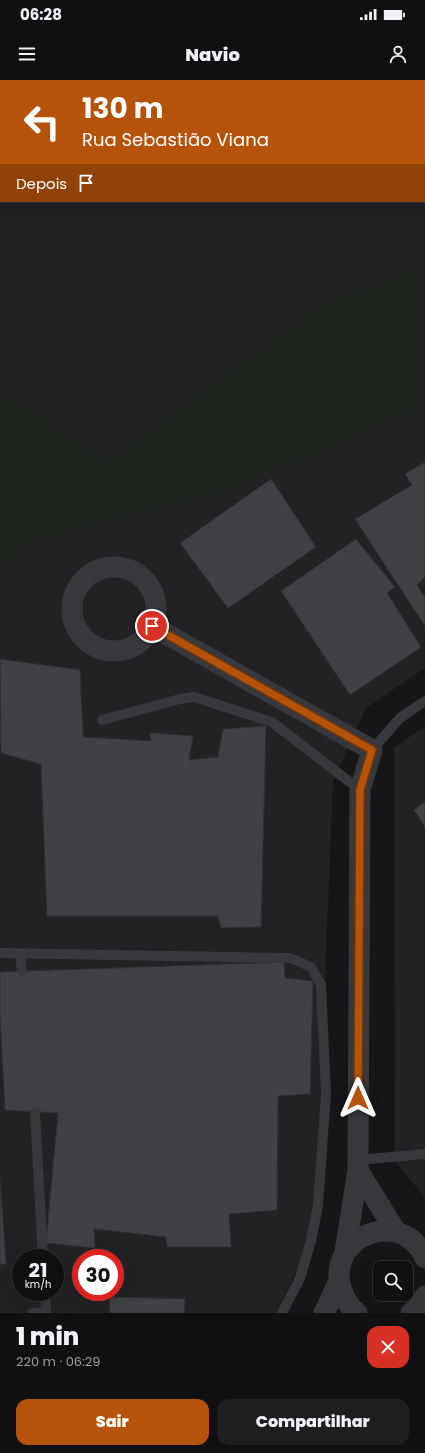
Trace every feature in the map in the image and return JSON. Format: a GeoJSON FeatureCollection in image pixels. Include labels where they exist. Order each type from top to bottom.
{"type":"FeatureCollection","features":[{"type":"Feature","properties":{"kind":"street"},"geometry":{"type":"LineString","coordinates":[[114,566],[128,569],[140,576],[149,586],[155,599],[156,613],[152,626],[145,638],[134,647],[120,651],[106,651],[93,646],[82,638],[78,632],[72,612],[73,598],[79,585],[88,575],[100,569],[114,566]]}},
{"type":"Feature","properties":{"kind":"street"},"geometry":{"type":"LineString","coordinates":[[152,626],[372,750],[360,790],[358,1165],[346,1252],[339,1271],[339,1281],[343,1296],[352,1309],[358,1313]]}},
{"type":"Feature","properties":{"kind":"street"},"geometry":{"type":"LineString","coordinates":[[358,1165],[425,1258]]}},
{"type":"Feature","properties":{"kind":"street"},"geometry":{"type":"LineString","coordinates":[[346,1252],[355,1241],[368,1234],[382,1230],[411,1237]]}},
{"type":"Feature","properties":{"kind":"street"},"geometry":{"type":"LineString","coordinates":[[324,1313],[339,1281]]}},
{"type":"Feature","properties":{"kind":"lane"},"geometry":{"type":"LineString","coordinates":[[102,720],[180,699],[194,698],[272,722],[360,790]]}},
{"type":"Feature","properties":{"kind":"lane"},"geometry":{"type":"LineString","coordinates":[[372,750],[400,718],[425,701]]}},
{"type":"Feature","properties":{"kind":"lane"},"geometry":{"type":"LineString","coordinates":[[0,953],[290,958],[311,967],[322,985],[326,1093],[318,1205],[311,1241],[300,1278],[282,1313]]}},
{"type":"Feature","properties":{"kind":"lane"},"geometry":{"type":"LineString","coordinates":[[20,954],[22,971]]}},
{"type":"Feature","properties":{"kind":"lane"},"geometry":{"type":"LineString","coordinates":[[34,1112],[42,1249]]}},
{"type":"Feature","properties":{"kind":"lane"},"geometry":{"type":"LineString","coordinates":[[358,1165],[425,1154]]}},
{"type":"Feature","properties":{"kind":"lane"},"geometry":{"type":"LineString","coordinates":[[32,1313],[46,1313],[45,1301]]}},
{"type":"Feature","properties":{"kind":"shaded area"},"geometry":{"type":"Polygon","coordinates":[[[0,202],[425,202],[425,668],[366,708],[333,781],[315,1234],[276,1313],[0,1313],[0,202]]]}},
{"type":"Feature","properties":{"kind":"shaded area"},"geometry":{"type":"Polygon","coordinates":[[[425,267],[425,407],[242,486],[30,541],[0,577],[0,396],[30,408],[105,462],[323,302],[425,267]]]}},
{"type":"Feature","properties":{"kind":"shaded area"},"geometry":{"type":"Polygon","coordinates":[[[425,726],[425,1198],[395,1161],[394,748],[425,726]]]}},
{"type":"Feature","properties":{"kind":"building"},"geometry":{"type":"Polygon","coordinates":[[[425,462],[425,577],[417,585],[425,597],[425,626],[355,519],[412,485],[405,474],[425,462]]]}},
{"type":"Feature","properties":{"kind":"building"},"geometry":{"type":"Polygon","coordinates":[[[271,479],[316,547],[228,608],[180,543],[271,479]]]}},
{"type":"Feature","properties":{"kind":"building"},"geometry":{"type":"Polygon","coordinates":[[[356,539],[395,587],[387,593],[421,647],[350,695],[281,591],[356,539]]]}},
{"type":"Feature","properties":{"kind":"building"},"geometry":{"type":"Polygon","coordinates":[[[0,659],[80,670],[83,737],[151,741],[150,733],[193,736],[189,760],[218,757],[223,729],[266,726],[261,927],[221,928],[218,916],[47,916],[41,764],[1,753],[0,659]]]}},
{"type":"Feature","properties":{"kind":"building"},"geometry":{"type":"Polygon","coordinates":[[[425,802],[425,827],[414,810],[425,802]]]}},
{"type":"Feature","properties":{"kind":"building"},"geometry":{"type":"Polygon","coordinates":[[[284,962],[285,978],[313,981],[310,1094],[278,1096],[277,1210],[229,1214],[231,1247],[167,1247],[166,1237],[94,1229],[95,1248],[46,1243],[58,1113],[5,1110],[0,1016],[0,972],[284,962]]]}},
{"type":"Feature","properties":{"kind":"building"},"geometry":{"type":"Polygon","coordinates":[[[0,1178],[6,1264],[0,1264],[0,1178]]]}},
{"type":"Feature","properties":{"kind":"building"},"geometry":{"type":"Polygon","coordinates":[[[124,1297],[185,1299],[184,1313],[110,1313],[109,1301],[124,1301],[124,1297]]]}},
{"type":"Feature","properties":{"kind":"route"},"geometry":{"type":"LineString","coordinates":[[152,626],[372,750],[360,790],[358,1098]]}}]}
